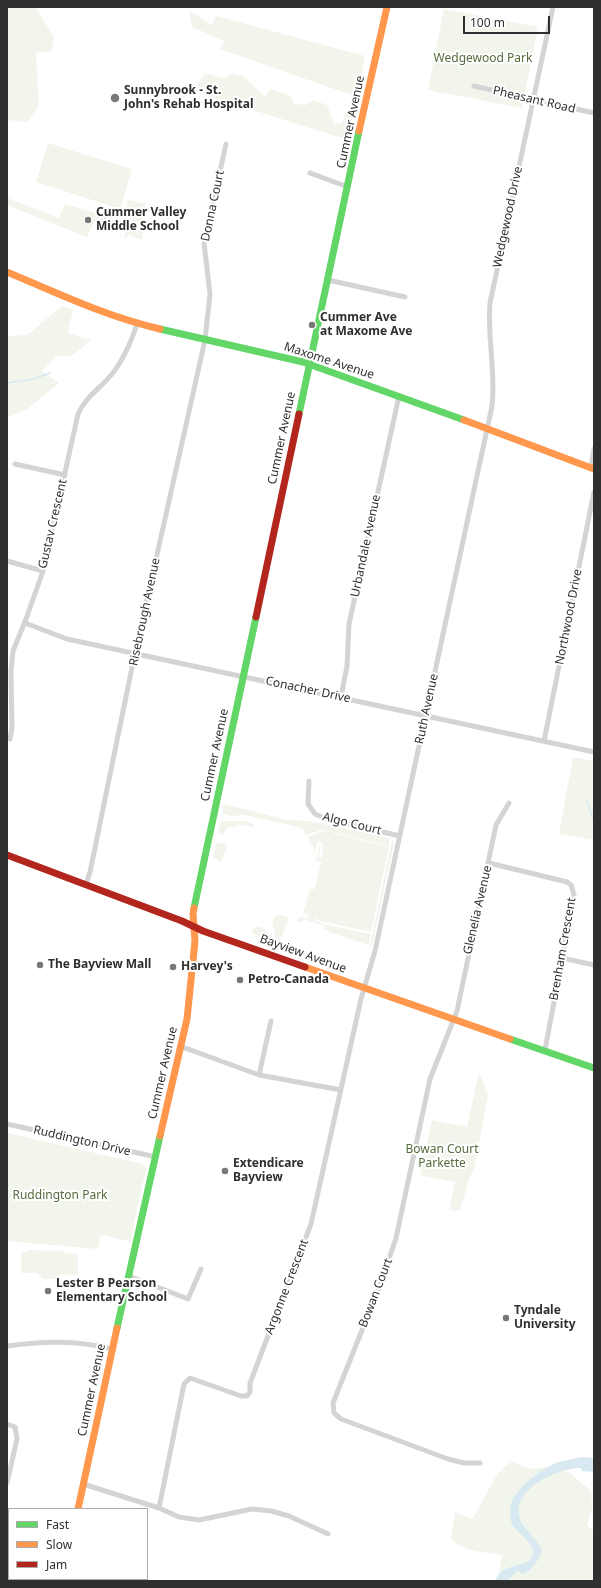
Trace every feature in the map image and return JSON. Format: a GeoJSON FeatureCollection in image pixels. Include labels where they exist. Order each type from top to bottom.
{"type":"FeatureCollection","features":[{"type":"Feature","properties":{"kind":"street","name":"Cummer Avenue"},"geometry":{"type":"LineString","coordinates":[[78,1508],[169,1092],[187,1019],[194,966],[195,941],[193,914],[195,902],[242,677],[387,7]]}},
{"type":"Feature","properties":{"kind":"street","name":"Wedgewood Drive"},"geometry":{"type":"LineString","coordinates":[[487,430],[493,393],[489,318],[490,303],[553,7]]}},
{"type":"Feature","properties":{"kind":"street","name":"Pheasant Road"},"geometry":{"type":"LineString","coordinates":[[474,86],[594,113]]}},
{"type":"Feature","properties":{"kind":"street","name":"Donna Court"},"geometry":{"type":"LineString","coordinates":[[205,340],[210,294],[204,243],[226,144]]}},
{"type":"Feature","properties":{"kind":"street"},"geometry":{"type":"LineString","coordinates":[[310,173],[348,187]]}},
{"type":"Feature","properties":{"kind":"street","name":"Maxome Avenue"},"geometry":{"type":"LineString","coordinates":[[7,272],[102,312],[137,324],[310,365],[400,396],[592,469]]}},
{"type":"Feature","properties":{"kind":"street"},"geometry":{"type":"LineString","coordinates":[[328,280],[406,297]]}},
{"type":"Feature","properties":{"kind":"street","name":"Gustav Crescent"},"geometry":{"type":"LineString","coordinates":[[10,739],[12,728],[11,672],[13,651],[25,623],[43,571],[78,414],[84,401],[112,375],[123,358],[137,324]]}},
{"type":"Feature","properties":{"kind":"street","name":"Risebrough Avenue"},"geometry":{"type":"LineString","coordinates":[[86,884],[90,872],[135,653],[205,340]]}},
{"type":"Feature","properties":{"kind":"street","name":"Urbandale Avenue"},"geometry":{"type":"LineString","coordinates":[[341,697],[347,666],[349,624],[400,396]]}},
{"type":"Feature","properties":{"kind":"street","name":"Ruth Avenue"},"geometry":{"type":"LineString","coordinates":[[365,988],[375,951],[487,430]]}},
{"type":"Feature","properties":{"kind":"street"},"geometry":{"type":"LineString","coordinates":[[592,469],[594,449]]}},
{"type":"Feature","properties":{"kind":"street"},"geometry":{"type":"LineString","coordinates":[[15,464],[65,476]]}},
{"type":"Feature","properties":{"kind":"street","name":"Northwood Drive"},"geometry":{"type":"LineString","coordinates":[[544,741],[594,492]]}},
{"type":"Feature","properties":{"kind":"street"},"geometry":{"type":"LineString","coordinates":[[7,561],[43,571]]}},
{"type":"Feature","properties":{"kind":"street","name":"Conacher Drive"},"geometry":{"type":"LineString","coordinates":[[25,623],[67,639],[594,752]]}},
{"type":"Feature","properties":{"kind":"street","name":"Algo Court"},"geometry":{"type":"LineString","coordinates":[[309,781],[308,804],[315,814],[327,819],[400,836]]}},
{"type":"Feature","properties":{"kind":"street","name":"Glenelia Avenue"},"geometry":{"type":"LineString","coordinates":[[453,1019],[457,1011],[496,825],[509,803]]}},
{"type":"Feature","properties":{"kind":"street","name":"Bayview Avenue"},"geometry":{"type":"LineString","coordinates":[[7,855],[182,920],[194,927],[594,1068]]}},
{"type":"Feature","properties":{"kind":"street","name":"Brenham Crescent"},"geometry":{"type":"LineString","coordinates":[[489,863],[567,882],[571,885],[574,894],[545,1050]]}},
{"type":"Feature","properties":{"kind":"street"},"geometry":{"type":"LineString","coordinates":[[562,958],[594,965]]}},
{"type":"Feature","properties":{"kind":"street","name":"Argonne Crescent"},"geometry":{"type":"LineString","coordinates":[[159,1508],[184,1384],[190,1378],[241,1396],[247,1396],[250,1392],[250,1382],[311,1224],[365,988]]}},
{"type":"Feature","properties":{"kind":"street","name":"Bowan Court"},"geometry":{"type":"LineString","coordinates":[[453,1019],[430,1079],[396,1238],[382,1280],[333,1403],[334,1413],[341,1419],[448,1459],[464,1463],[480,1463]]}},
{"type":"Feature","properties":{"kind":"street"},"geometry":{"type":"LineString","coordinates":[[259,1075],[271,1022]]}},
{"type":"Feature","properties":{"kind":"street"},"geometry":{"type":"LineString","coordinates":[[181,1047],[188,1048],[259,1075],[341,1090]]}},
{"type":"Feature","properties":{"kind":"street","name":"Ruddington Drive"},"geometry":{"type":"LineString","coordinates":[[7,1124],[156,1157]]}},
{"type":"Feature","properties":{"kind":"street"},"geometry":{"type":"LineString","coordinates":[[129,1276],[188,1299],[201,1269]]}},
{"type":"Feature","properties":{"kind":"street"},"geometry":{"type":"LineString","coordinates":[[7,1346],[43,1341],[72,1342],[112,1349]]}},
{"type":"Feature","properties":{"kind":"street"},"geometry":{"type":"LineString","coordinates":[[7,1424],[16,1427],[17,1439],[7,1483]]}},
{"type":"Feature","properties":{"kind":"street"},"geometry":{"type":"LineString","coordinates":[[83,1484],[159,1508],[179,1517],[199,1520],[252,1509],[271,1511],[289,1516],[328,1534]]}},
{"type":"Feature","properties":{"kind":"green space"},"geometry":{"type":"Polygon","coordinates":[[[7,7],[35,7],[54,37],[52,51],[36,53],[39,106],[27,122],[7,120],[7,7]]]}},
{"type":"Feature","properties":{"kind":"green space","name":"Wedgewood Park"},"geometry":{"type":"Polygon","coordinates":[[[444,9],[538,27],[522,108],[428,90],[444,9]]]}},
{"type":"Feature","properties":{"kind":"green space"},"geometry":{"type":"Polygon","coordinates":[[[189,10],[212,25],[216,16],[365,56],[357,97],[220,49],[225,41],[192,27],[189,10]]]}},
{"type":"Feature","properties":{"kind":"green space"},"geometry":{"type":"Polygon","coordinates":[[[205,73],[226,79],[232,73],[243,76],[265,97],[270,89],[291,96],[294,104],[306,105],[313,100],[327,105],[334,124],[342,123],[345,112],[353,114],[348,140],[193,91],[205,73]]]}},
{"type":"Feature","properties":{"kind":"green space"},"geometry":{"type":"Polygon","coordinates":[[[48,143],[132,169],[120,209],[36,182],[48,143]]]}},
{"type":"Feature","properties":{"kind":"green space"},"geometry":{"type":"Polygon","coordinates":[[[7,198],[59,218],[65,204],[105,216],[107,212],[110,213],[109,218],[144,229],[142,240],[128,235],[126,239],[124,238],[126,232],[104,222],[103,224],[94,221],[87,237],[7,205],[7,198]]]}},
{"type":"Feature","properties":{"kind":"green space"},"geometry":{"type":"Polygon","coordinates":[[[128,199],[146,203],[141,222],[135,222],[124,217],[128,199]]]}},
{"type":"Feature","properties":{"kind":"green space"},"geometry":{"type":"Polygon","coordinates":[[[62,306],[73,310],[68,333],[91,340],[70,357],[58,355],[42,371],[59,383],[27,409],[7,417],[7,336],[27,335],[62,306]]]}},
{"type":"Feature","properties":{"kind":"green space"},"geometry":{"type":"Polygon","coordinates":[[[573,757],[594,761],[594,840],[559,834],[573,757]]]}},
{"type":"Feature","properties":{"kind":"green space"},"geometry":{"type":"Polygon","coordinates":[[[224,804],[287,820],[310,821],[390,838],[389,846],[333,832],[389,847],[371,932],[320,921],[314,918],[314,920],[323,924],[371,934],[368,945],[324,930],[325,926],[304,919],[302,922],[296,921],[300,917],[308,918],[309,915],[303,914],[310,889],[315,889],[321,862],[316,861],[320,844],[319,858],[322,857],[323,843],[318,841],[313,860],[314,847],[309,842],[309,837],[322,831],[327,833],[327,831],[321,830],[306,835],[303,830],[297,827],[244,815],[230,816],[222,813],[224,804]]]}},
{"type":"Feature","properties":{"kind":"green space"},"geometry":{"type":"Polygon","coordinates":[[[221,821],[244,821],[254,825],[253,827],[240,825],[230,826],[225,830],[226,832],[223,835],[218,833],[221,821]]]}},
{"type":"Feature","properties":{"kind":"green space"},"geometry":{"type":"Polygon","coordinates":[[[392,841],[394,841],[393,847],[372,945],[370,946],[392,841]]]}},
{"type":"Feature","properties":{"kind":"green space"},"geometry":{"type":"Polygon","coordinates":[[[216,843],[228,844],[221,863],[213,857],[216,843]]]}},
{"type":"Feature","properties":{"kind":"green space"},"geometry":{"type":"Polygon","coordinates":[[[277,915],[282,915],[289,918],[278,943],[272,927],[274,918],[277,915]]]}},
{"type":"Feature","properties":{"kind":"green space"},"geometry":{"type":"Polygon","coordinates":[[[255,927],[266,930],[272,941],[251,933],[255,927]]]}},
{"type":"Feature","properties":{"kind":"green space","name":"Bowan Court Parkette"},"geometry":{"type":"Polygon","coordinates":[[[479,1072],[488,1095],[474,1169],[469,1179],[460,1211],[449,1210],[455,1182],[420,1175],[432,1120],[467,1127],[479,1072]]]}},
{"type":"Feature","properties":{"kind":"green space","name":"Ruddington Park"},"geometry":{"type":"Polygon","coordinates":[[[7,1133],[143,1164],[146,1170],[130,1241],[101,1235],[98,1249],[7,1241],[7,1133]]]}},
{"type":"Feature","properties":{"kind":"green space"},"geometry":{"type":"Polygon","coordinates":[[[29,1250],[63,1251],[63,1253],[78,1254],[78,1275],[60,1274],[59,1279],[44,1279],[36,1273],[21,1273],[21,1252],[29,1252],[29,1250]]]}},
{"type":"Feature","properties":{"kind":"green space"},"geometry":{"type":"Polygon","coordinates":[[[512,1462],[532,1469],[555,1466],[570,1473],[591,1491],[592,1508],[587,1525],[594,1530],[594,1581],[498,1581],[502,1555],[468,1549],[456,1543],[451,1538],[455,1512],[472,1519],[494,1480],[505,1467],[512,1462]]]}},
{"type":"Feature","properties":{"kind":"shaded area"},"geometry":{"type":"Polygon","coordinates":[[[583,1457],[594,1458],[594,1472],[582,1471],[581,1468],[561,1471],[540,1481],[524,1496],[520,1505],[520,1520],[540,1546],[542,1551],[535,1564],[527,1572],[523,1574],[517,1571],[507,1581],[495,1581],[503,1570],[526,1562],[531,1559],[533,1555],[532,1547],[511,1522],[510,1507],[518,1491],[541,1471],[556,1463],[583,1457]]]}},
{"type":"Feature","properties":{"kind":"waterway"},"geometry":{"type":"LineString","coordinates":[[7,383],[34,379],[50,373]]}},
{"type":"Feature","properties":{"kind":"waterway"},"geometry":{"type":"LineString","coordinates":[[587,801],[594,821]]}},
{"type":"Feature","properties":{"kind":"traffic: fast"},"geometry":{"type":"LineString","coordinates":[[299,414],[359,131]]}},
{"type":"Feature","properties":{"kind":"traffic: fast"},"geometry":{"type":"LineString","coordinates":[[160,329],[303,362],[464,420]]}},
{"type":"Feature","properties":{"kind":"traffic: fast"},"geometry":{"type":"LineString","coordinates":[[194,908],[256,617]]}},
{"type":"Feature","properties":{"kind":"traffic: fast"},"geometry":{"type":"LineString","coordinates":[[510,1039],[594,1068]]}},
{"type":"Feature","properties":{"kind":"traffic: fast"},"geometry":{"type":"LineString","coordinates":[[117,1328],[160,1136]]}},
{"type":"Feature","properties":{"kind":"traffic: slow"},"geometry":{"type":"LineString","coordinates":[[359,131],[387,7]]}},
{"type":"Feature","properties":{"kind":"traffic: slow"},"geometry":{"type":"LineString","coordinates":[[7,272],[101,311],[160,329]]}},
{"type":"Feature","properties":{"kind":"traffic: slow"},"geometry":{"type":"LineString","coordinates":[[464,420],[594,469]]}},
{"type":"Feature","properties":{"kind":"traffic: slow"},"geometry":{"type":"LineString","coordinates":[[160,1136],[187,1019],[195,941],[194,908]]}},
{"type":"Feature","properties":{"kind":"traffic: slow"},"geometry":{"type":"LineString","coordinates":[[305,967],[510,1039]]}},
{"type":"Feature","properties":{"kind":"traffic: slow"},"geometry":{"type":"LineString","coordinates":[[78,1508],[117,1328]]}},
{"type":"Feature","properties":{"kind":"traffic: jam"},"geometry":{"type":"LineString","coordinates":[[256,617],[299,414]]}},
{"type":"Feature","properties":{"kind":"traffic: jam"},"geometry":{"type":"LineString","coordinates":[[7,855],[182,921],[203,931],[305,967]]}},
{"type":"Feature","properties":{"kind":"place","name":"Sunnybrook - St. John's Rehab Hospital"},"geometry":{"type":"Point","coordinates":[115,98]}},
{"type":"Feature","properties":{"kind":"place","name":"Cummer Valley Middle School"},"geometry":{"type":"Point","coordinates":[88,220]}},
{"type":"Feature","properties":{"kind":"place","name":"Cummer Ave at Maxome Ave"},"geometry":{"type":"Point","coordinates":[312,325]}},
{"type":"Feature","properties":{"kind":"place","name":"The Bayview Mall"},"geometry":{"type":"Point","coordinates":[40,965]}},
{"type":"Feature","properties":{"kind":"place","name":"Harvey's"},"geometry":{"type":"Point","coordinates":[173,967]}},
{"type":"Feature","properties":{"kind":"place","name":"Petro-Canada"},"geometry":{"type":"Point","coordinates":[240,980]}},
{"type":"Feature","properties":{"kind":"place","name":"Extendicare Bayview"},"geometry":{"type":"Point","coordinates":[225,1171]}},
{"type":"Feature","properties":{"kind":"place","name":"Lester B Pearson Elementary School"},"geometry":{"type":"Point","coordinates":[48,1291]}},
{"type":"Feature","properties":{"kind":"place","name":"Tyndale University"},"geometry":{"type":"Point","coordinates":[506,1318]}}]}
